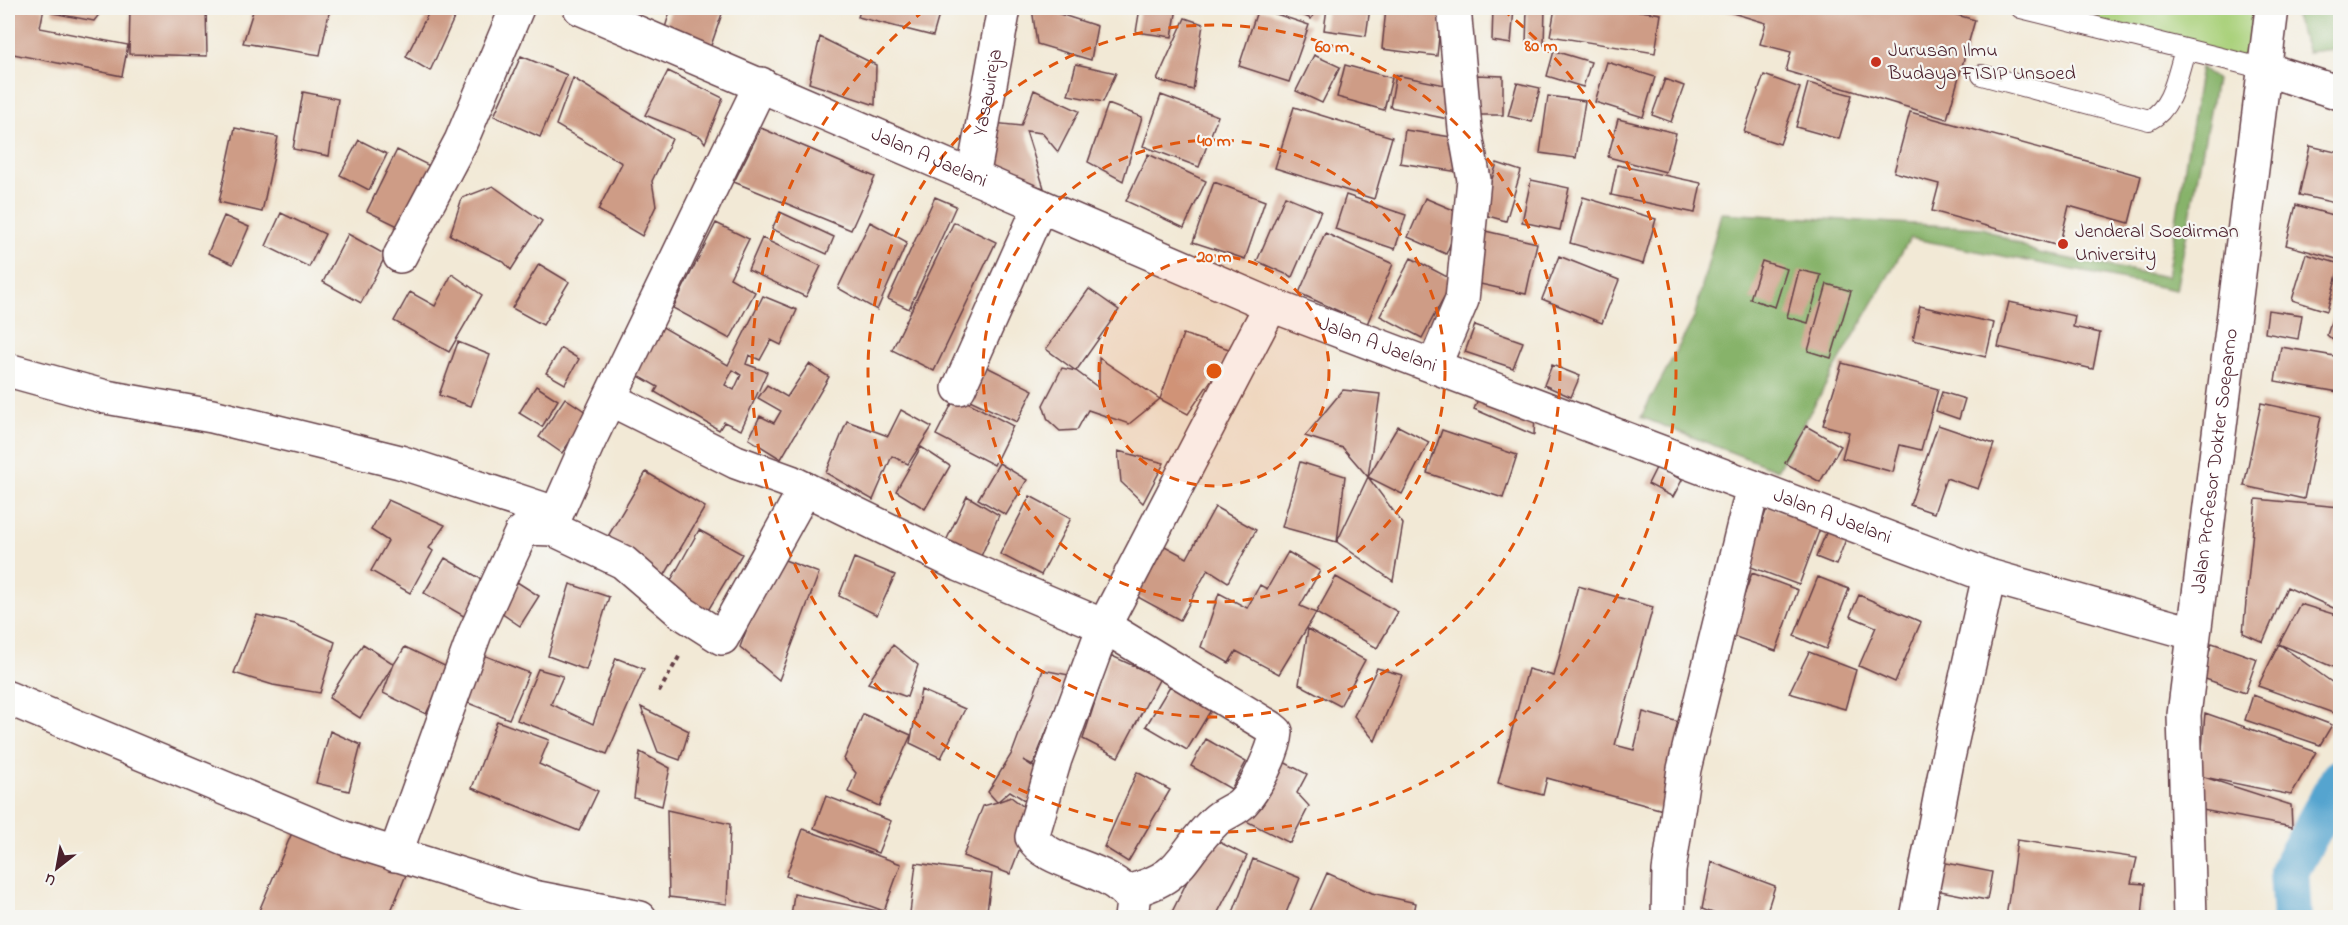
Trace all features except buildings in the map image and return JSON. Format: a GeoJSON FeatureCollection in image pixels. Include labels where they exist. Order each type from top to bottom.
{"type":"FeatureCollection","features":[{"type":"Feature","properties":{"kind":"street"},"geometry":{"type":"LineString","coordinates":[[400,256],[461,141],[517,8]]}},
{"type":"Feature","properties":{"kind":"street","name":"Jalan A Jaelani"},"geometry":{"type":"LineString","coordinates":[[580,8],[1271,305],[1989,576],[2192,633]]}},
{"type":"Feature","properties":{"kind":"street","name":"Yasawireja"},"geometry":{"type":"LineString","coordinates":[[973,177],[1004,8]]}},
{"type":"Feature","properties":{"kind":"street"},"geometry":{"type":"LineString","coordinates":[[1434,366],[1462,300],[1474,180],[1465,129],[1454,8]]}},
{"type":"Feature","properties":{"kind":"street","name":"Jalan Profesor Dokter Soeparno"},"geometry":{"type":"LineString","coordinates":[[2190,918],[2184,715],[2192,633],[2272,8]]}},
{"type":"Feature","properties":{"kind":"street"},"geometry":{"type":"LineString","coordinates":[[2265,69],[2340,93]]}},
{"type":"Feature","properties":{"kind":"street"},"geometry":{"type":"LineString","coordinates":[[554,521],[761,84]]}},
{"type":"Feature","properties":{"kind":"street"},"geometry":{"type":"LineString","coordinates":[[959,388],[1040,206]]}},
{"type":"Feature","properties":{"kind":"street"},"geometry":{"type":"LineString","coordinates":[[610,399],[736,462],[805,489],[960,565],[1104,626],[1275,732],[1274,747],[1241,805],[1215,821],[1177,869],[1150,886],[1129,905],[1116,881],[1044,850],[1032,837],[1055,759],[1104,626],[1271,305]]}},
{"type":"Feature","properties":{"kind":"street"},"geometry":{"type":"LineString","coordinates":[[8,370],[106,397],[212,416],[400,462],[554,521],[623,562],[681,612],[722,638],[805,489]]}},
{"type":"Feature","properties":{"kind":"street"},"geometry":{"type":"LineString","coordinates":[[1668,918],[1669,871],[1684,769],[1754,487]]}},
{"type":"Feature","properties":{"kind":"street"},"geometry":{"type":"LineString","coordinates":[[395,855],[475,633],[521,533],[527,528],[554,521]]}},
{"type":"Feature","properties":{"kind":"street"},"geometry":{"type":"LineString","coordinates":[[1917,918],[1947,762],[1989,576]]}},
{"type":"Feature","properties":{"kind":"street"},"geometry":{"type":"LineString","coordinates":[[8,698],[344,838],[395,855],[529,907],[640,918]]}},
{"type":"Feature","properties":{"kind":"lane"},"geometry":{"type":"LineString","coordinates":[[2021,8],[2265,69]]}},
{"type":"Feature","properties":{"kind":"lane"},"geometry":{"type":"LineString","coordinates":[[1982,75],[2149,120],[2160,115],[2166,106],[2186,50]]}},
{"type":"Feature","properties":{"kind":"path"},"geometry":{"type":"LineString","coordinates":[[659,692],[698,624]]}},
{"type":"Feature","properties":{"kind":"green space"},"geometry":{"type":"Polygon","coordinates":[[[2038,8],[2272,8],[2265,69],[2038,8]]]}},
{"type":"Feature","properties":{"kind":"green space"},"geometry":{"type":"Polygon","coordinates":[[[2297,8],[2340,8],[2340,63],[2336,49],[2308,52],[2295,17],[2297,8]]]}},
{"type":"Feature","properties":{"kind":"green space"},"geometry":{"type":"Polygon","coordinates":[[[2201,67],[2216,80],[2176,290],[1910,238],[1777,470],[1641,417],[1694,318],[1721,213],[1983,228],[2038,253],[2167,277],[2201,67]]]}},
{"type":"Feature","properties":{"kind":"waterway"},"geometry":{"type":"LineString","coordinates":[[2292,918],[2289,871],[2340,779]]}},
{"type":"Feature","properties":{"kind":"place","name":"Jurusan Ilmu Budaya FISIP Unsoed"},"geometry":{"type":"Point","coordinates":[1876,62]}},
{"type":"Feature","properties":{"kind":"place","name":"Jenderal Soedirman University"},"geometry":{"type":"Point","coordinates":[2063,244]}}]}
